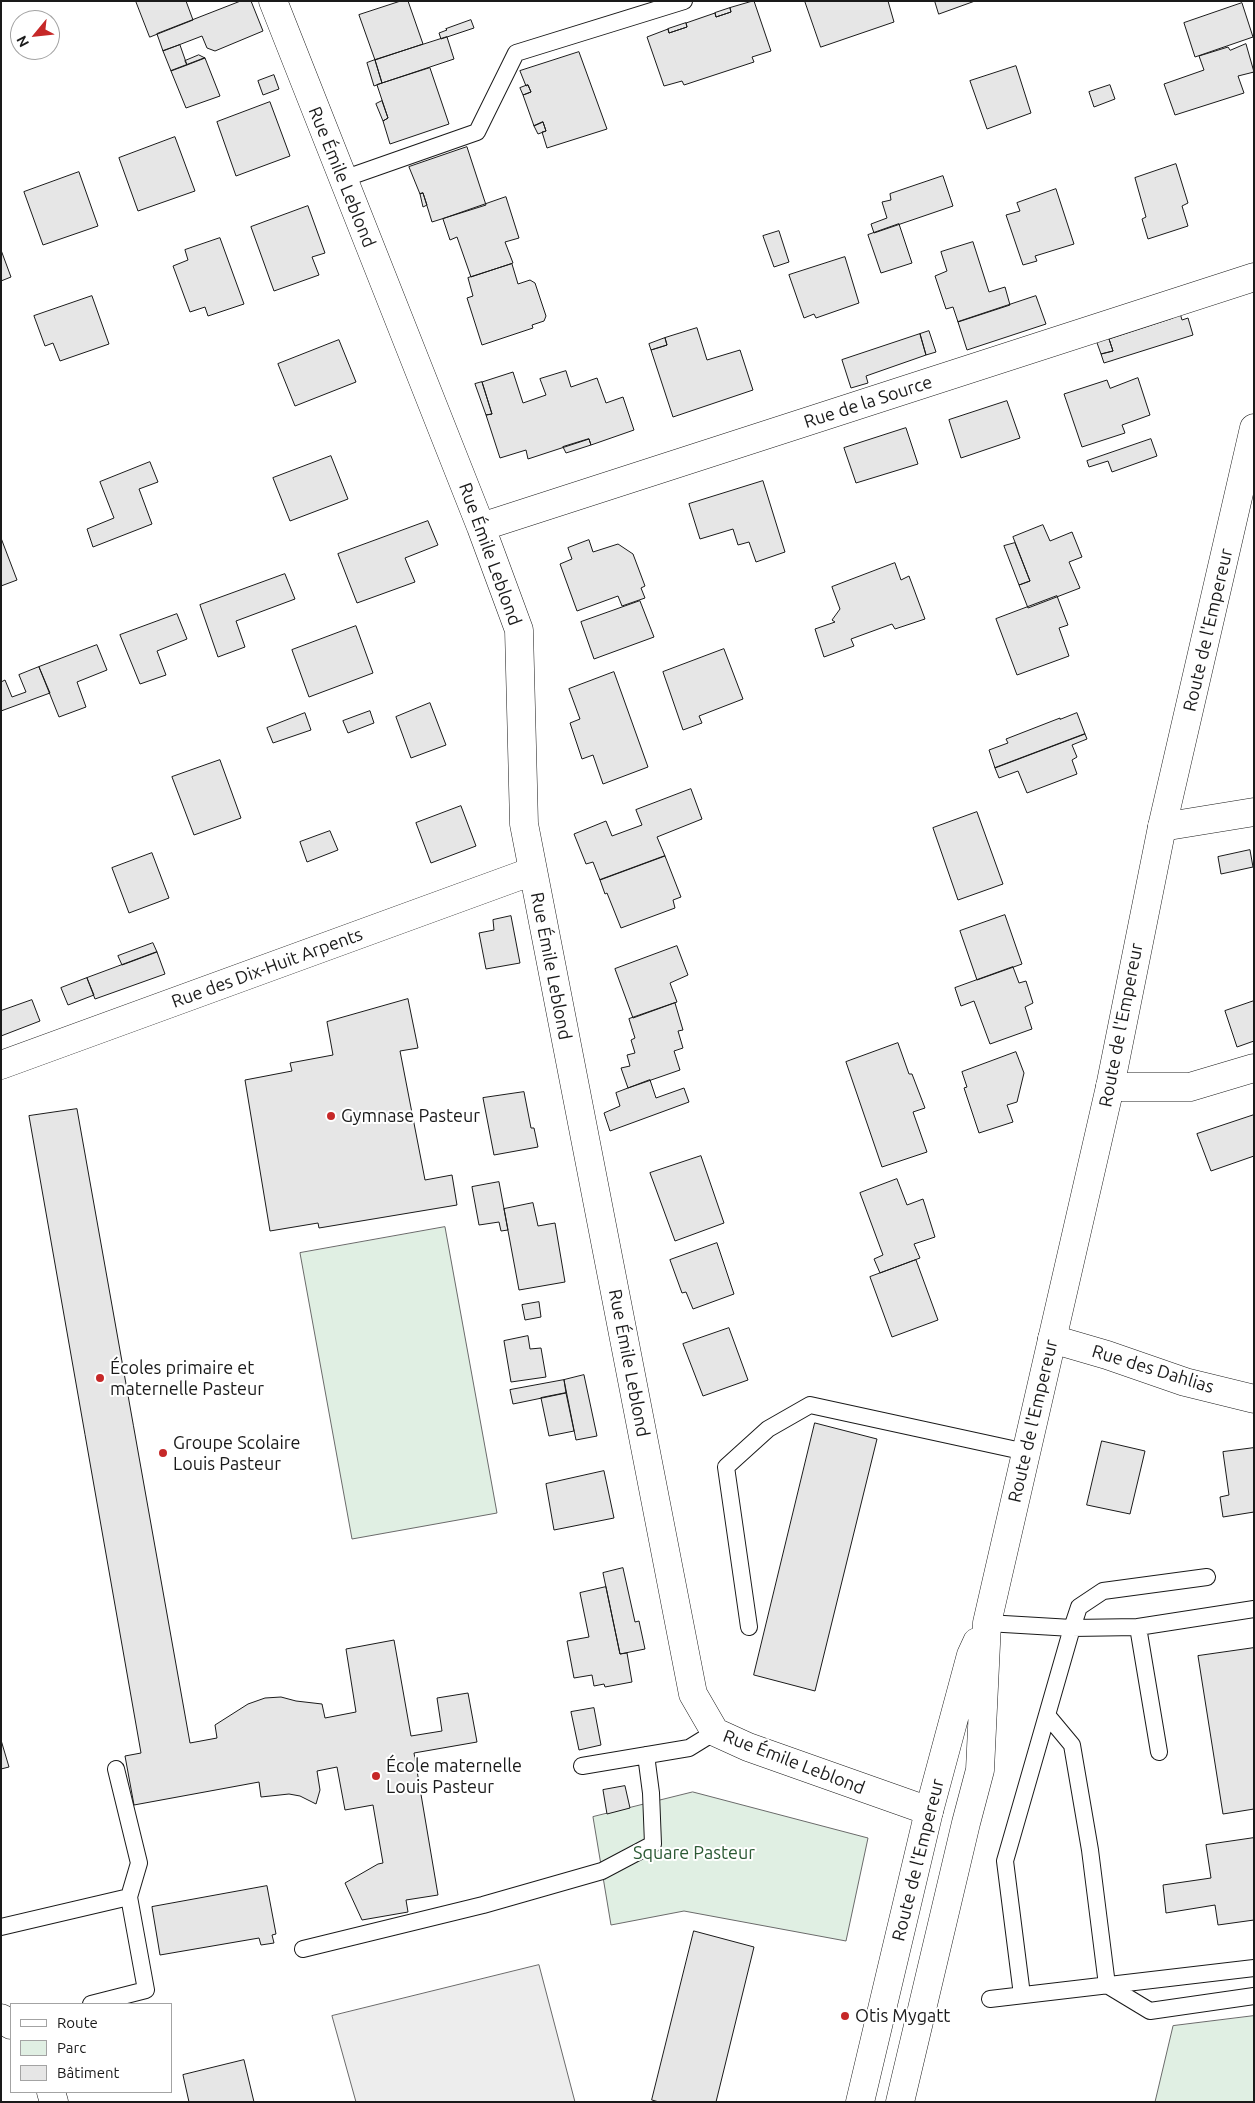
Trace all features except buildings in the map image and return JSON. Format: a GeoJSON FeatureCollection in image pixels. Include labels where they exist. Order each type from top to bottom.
{"type":"FeatureCollection","features":[{"type":"Feature","properties":{"kind":"street","name":"Rue Émile Leblond"},"geometry":{"type":"LineString","coordinates":[[273,1],[481,527],[519,630],[524,824],[693,1694],[715,1732],[748,1747],[929,1812],[966,1823]]}},
{"type":"Feature","properties":{"kind":"street","name":"Rue de la Source"},"geometry":{"type":"LineString","coordinates":[[481,527],[1254,277]]}},
{"type":"Feature","properties":{"kind":"street","name":"Route de l'Empereur"},"geometry":{"type":"LineString","coordinates":[[900,2102],[980,1770],[986,1623],[1110,1087],[1162,827],[1254,428]]}},
{"type":"Feature","properties":{"kind":"street"},"geometry":{"type":"LineString","coordinates":[[1162,827],[1254,812]]}},
{"type":"Feature","properties":{"kind":"street","name":"Rue des Dix-Huit Arpents"},"geometry":{"type":"LineString","coordinates":[[1,1065],[533,871]]}},
{"type":"Feature","properties":{"kind":"street"},"geometry":{"type":"LineString","coordinates":[[1110,1087],[1190,1087],[1254,1068]]}},
{"type":"Feature","properties":{"kind":"street","name":"Rue des Dahlias"},"geometry":{"type":"LineString","coordinates":[[1052,1339],[1107,1355],[1185,1382],[1254,1399]]}},
{"type":"Feature","properties":{"kind":"street","name":"Route de l'Empereur"},"geometry":{"type":"LineString","coordinates":[[860,2102],[929,1812],[971,1655],[986,1623]]}},
{"type":"Feature","properties":{"kind":"street"},"geometry":{"type":"LineString","coordinates":[[885,1995],[923,2005]]}},
{"type":"Feature","properties":{"kind":"lane"},"geometry":{"type":"LineString","coordinates":[[343,179],[477,132],[516,53],[684,1]]}},
{"type":"Feature","properties":{"kind":"lane"},"geometry":{"type":"LineString","coordinates":[[750,1628],[726,1466],[768,1429],[810,1405],[1026,1452]]}},
{"type":"Feature","properties":{"kind":"lane"},"geometry":{"type":"LineString","coordinates":[[1022,1995],[1005,1861],[1079,1607],[1103,1591],[1207,1577]]}},
{"type":"Feature","properties":{"kind":"lane"},"geometry":{"type":"LineString","coordinates":[[986,1623],[1072,1628],[1138,1627],[1254,1610]]}},
{"type":"Feature","properties":{"kind":"lane"},"geometry":{"type":"LineString","coordinates":[[1138,1627],[1159,1752]]}},
{"type":"Feature","properties":{"kind":"lane"},"geometry":{"type":"LineString","coordinates":[[1047,1715],[1072,1745],[1090,1850],[1107,1985]]}},
{"type":"Feature","properties":{"kind":"lane"},"geometry":{"type":"LineString","coordinates":[[582,1766],[688,1748],[715,1732]]}},
{"type":"Feature","properties":{"kind":"lane"},"geometry":{"type":"LineString","coordinates":[[303,1949],[483,1905],[602,1871],[654,1844],[646,1755]]}},
{"type":"Feature","properties":{"kind":"lane"},"geometry":{"type":"LineString","coordinates":[[94,2003],[146,1990],[129,1897],[139,1862],[116,1769]]}},
{"type":"Feature","properties":{"kind":"lane"},"geometry":{"type":"LineString","coordinates":[[1,1927],[129,1897]]}},
{"type":"Feature","properties":{"kind":"lane"},"geometry":{"type":"LineString","coordinates":[[990,1999],[1254,1968]]}},
{"type":"Feature","properties":{"kind":"lane"},"geometry":{"type":"LineString","coordinates":[[1107,1985],[1150,2011],[1254,1996]]}},
{"type":"Feature","properties":{"kind":"green space"},"geometry":{"type":"Polygon","coordinates":[[[445,1227],[497,1513],[352,1539],[300,1253],[445,1227]]]}},
{"type":"Feature","properties":{"kind":"green space","name":"Square Pasteur"},"geometry":{"type":"Polygon","coordinates":[[[693,1792],[868,1838],[846,1941],[684,1911],[611,1925],[593,1817],[693,1792]]]}},
{"type":"Feature","properties":{"kind":"green space"},"geometry":{"type":"Polygon","coordinates":[[[1254,2016],[1254,2102],[1155,2102],[1173,2026],[1254,2016]]]}},
{"type":"Feature","properties":{"kind":"shaded area"},"geometry":{"type":"Polygon","coordinates":[[[539,1965],[575,2102],[356,2102],[332,2016],[539,1965]]]}},
{"type":"Feature","properties":{"kind":"place","name":"Gymnase Pasteur"},"geometry":{"type":"Point","coordinates":[331,1116]}},
{"type":"Feature","properties":{"kind":"place","name":"Écoles primaire et maternelle Pasteur"},"geometry":{"type":"Point","coordinates":[100,1378]}},
{"type":"Feature","properties":{"kind":"place","name":"Groupe Scolaire Louis Pasteur"},"geometry":{"type":"Point","coordinates":[163,1453]}},
{"type":"Feature","properties":{"kind":"place","name":"École maternelle Louis Pasteur"},"geometry":{"type":"Point","coordinates":[376,1776]}},
{"type":"Feature","properties":{"kind":"place","name":"Otis Mygatt"},"geometry":{"type":"Point","coordinates":[845,2016]}}]}
